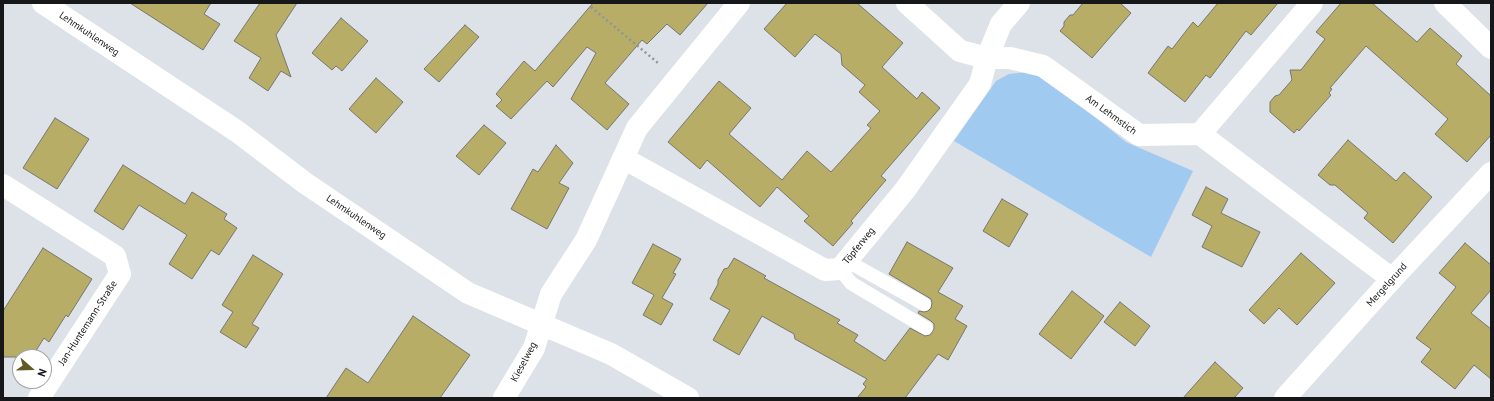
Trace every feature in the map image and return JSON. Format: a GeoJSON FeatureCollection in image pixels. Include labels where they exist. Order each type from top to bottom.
{"type":"FeatureCollection","features":[{"type":"Feature","properties":{"kind":"street","name":"Lehmkuhlenweg"},"geometry":{"type":"LineString","coordinates":[[43,3],[238,132],[305,183],[468,293],[611,354],[688,398]]}},
{"type":"Feature","properties":{"kind":"street"},"geometry":{"type":"LineString","coordinates":[[542,325],[551,294],[586,240],[637,128],[739,3]]}},
{"type":"Feature","properties":{"kind":"street","name":"Am Lehmstich"},"geometry":{"type":"LineString","coordinates":[[907,3],[960,51],[987,58],[1010,58],[1043,66],[1139,135],[1200,134]]}},
{"type":"Feature","properties":{"kind":"street","name":"Töpferweg"},"geometry":{"type":"LineString","coordinates":[[623,158],[825,270],[844,265],[904,190],[980,84],[987,58],[1000,24],[1019,3]]}},
{"type":"Feature","properties":{"kind":"street"},"geometry":{"type":"LineString","coordinates":[[1312,3],[1200,134],[1392,279]]}},
{"type":"Feature","properties":{"kind":"street"},"geometry":{"type":"LineString","coordinates":[[1445,3],[1491,48]]}},
{"type":"Feature","properties":{"kind":"street","name":"Mergelgrund"},"geometry":{"type":"LineString","coordinates":[[1284,398],[1491,173]]}},
{"type":"Feature","properties":{"kind":"street","name":"Jan-Huntemann-Straße"},"geometry":{"type":"LineString","coordinates":[[3,185],[115,256],[120,274],[39,398]]}},
{"type":"Feature","properties":{"kind":"street","name":"Kieselweg"},"geometry":{"type":"LineString","coordinates":[[504,398],[534,348],[542,325]]}},
{"type":"Feature","properties":{"kind":"lane"},"geometry":{"type":"LineString","coordinates":[[844,265],[924,304]]}},
{"type":"Feature","properties":{"kind":"lane"},"geometry":{"type":"LineString","coordinates":[[844,265],[851,283],[926,328]]}},
{"type":"Feature","properties":{"kind":"path"},"geometry":{"type":"LineString","coordinates":[[591,7],[677,78]]}},
{"type":"Feature","properties":{"kind":"shaded area"},"geometry":{"type":"Polygon","coordinates":[[[1028,72],[1045,77],[1126,142],[1193,171],[1151,257],[954,141],[996,81],[1009,74],[1028,72]]]}},
{"type":"Feature","properties":{"kind":"building"},"geometry":{"type":"Polygon","coordinates":[[[130,3],[211,3],[204,14],[220,24],[203,50],[130,3]]]}},
{"type":"Feature","properties":{"kind":"building"},"geometry":{"type":"Polygon","coordinates":[[[260,3],[297,3],[276,35],[291,77],[281,71],[268,91],[249,78],[261,58],[234,41],[260,3]]]}},
{"type":"Feature","properties":{"kind":"building"},"geometry":{"type":"Polygon","coordinates":[[[593,3],[708,3],[680,35],[667,24],[647,44],[642,40],[605,83],[629,104],[607,130],[571,99],[596,53],[587,47],[553,87],[547,81],[511,119],[496,106],[502,100],[496,94],[524,61],[535,71],[593,3]]]}},
{"type":"Feature","properties":{"kind":"building"},"geometry":{"type":"Polygon","coordinates":[[[787,3],[857,3],[903,43],[882,67],[917,99],[922,92],[940,108],[881,176],[886,180],[851,221],[853,223],[833,246],[804,221],[809,216],[777,187],[760,207],[707,160],[700,169],[668,142],[719,81],[751,108],[729,134],[782,180],[807,151],[831,172],[871,128],[867,125],[880,111],[859,92],[865,85],[842,65],[841,54],[815,34],[795,57],[764,29],[787,3]]]}},
{"type":"Feature","properties":{"kind":"building"},"geometry":{"type":"Polygon","coordinates":[[[1083,3],[1120,3],[1131,13],[1092,58],[1060,31],[1064,26],[1064,22],[1070,15],[1073,15],[1083,3]]]}},
{"type":"Feature","properties":{"kind":"building"},"geometry":{"type":"Polygon","coordinates":[[[1218,3],[1278,3],[1251,35],[1246,31],[1210,78],[1206,75],[1185,102],[1148,73],[1168,46],[1172,49],[1193,22],[1198,27],[1218,3]]]}},
{"type":"Feature","properties":{"kind":"building"},"geometry":{"type":"Polygon","coordinates":[[[1341,3],[1372,3],[1417,42],[1430,28],[1462,56],[1456,64],[1491,96],[1491,135],[1467,162],[1435,134],[1448,119],[1366,46],[1330,88],[1332,89],[1329,93],[1331,95],[1299,131],[1297,129],[1294,133],[1270,112],[1270,102],[1275,96],[1279,95],[1292,80],[1290,70],[1301,70],[1325,39],[1316,32],[1341,3]]]}},
{"type":"Feature","properties":{"kind":"building"},"geometry":{"type":"Polygon","coordinates":[[[341,18],[368,41],[342,71],[336,66],[332,70],[312,53],[341,18]]]}},
{"type":"Feature","properties":{"kind":"building"},"geometry":{"type":"Polygon","coordinates":[[[465,25],[479,37],[439,82],[424,69],[465,25]]]}},
{"type":"Feature","properties":{"kind":"building"},"geometry":{"type":"Polygon","coordinates":[[[376,78],[403,102],[376,133],[349,109],[376,78]]]}},
{"type":"Feature","properties":{"kind":"building"},"geometry":{"type":"Polygon","coordinates":[[[55,118],[89,139],[57,189],[23,168],[55,118]]]}},
{"type":"Feature","properties":{"kind":"building"},"geometry":{"type":"Polygon","coordinates":[[[484,125],[506,143],[479,175],[456,156],[484,125]]]}},
{"type":"Feature","properties":{"kind":"building"},"geometry":{"type":"Polygon","coordinates":[[[1348,140],[1396,181],[1404,172],[1432,197],[1393,243],[1364,218],[1368,213],[1335,185],[1330,185],[1318,175],[1348,140]]]}},
{"type":"Feature","properties":{"kind":"building"},"geometry":{"type":"Polygon","coordinates":[[[556,145],[573,163],[559,183],[569,188],[547,229],[511,209],[533,169],[538,172],[556,145]]]}},
{"type":"Feature","properties":{"kind":"building"},"geometry":{"type":"Polygon","coordinates":[[[123,165],[185,204],[192,192],[227,214],[224,219],[237,228],[219,255],[211,250],[192,279],[169,264],[187,235],[139,205],[123,230],[94,211],[123,165]]]}},
{"type":"Feature","properties":{"kind":"building"},"geometry":{"type":"Polygon","coordinates":[[[1206,187],[1228,199],[1221,213],[1260,232],[1242,267],[1202,247],[1212,226],[1192,215],[1206,187]]]}},
{"type":"Feature","properties":{"kind":"building"},"geometry":{"type":"Polygon","coordinates":[[[1002,199],[1028,214],[1009,247],[983,231],[1002,199]]]}},
{"type":"Feature","properties":{"kind":"building"},"geometry":{"type":"Polygon","coordinates":[[[907,242],[953,268],[938,292],[963,306],[955,319],[967,326],[948,360],[938,354],[905,398],[857,398],[866,387],[863,384],[867,379],[795,339],[794,334],[762,316],[739,355],[713,340],[730,310],[710,299],[724,269],[728,268],[734,258],[766,276],[764,278],[840,320],[837,323],[858,335],[854,341],[885,361],[910,328],[925,336],[930,335],[934,329],[934,324],[931,321],[918,313],[919,311],[928,311],[931,308],[931,299],[889,274],[907,242]]]}},
{"type":"Feature","properties":{"kind":"building"},"geometry":{"type":"Polygon","coordinates":[[[1465,243],[1491,265],[1491,290],[1471,313],[1491,329],[1491,379],[1474,365],[1455,389],[1421,362],[1431,349],[1416,338],[1456,287],[1439,273],[1465,243]]]}},
{"type":"Feature","properties":{"kind":"building"},"geometry":{"type":"Polygon","coordinates":[[[653,244],[681,259],[673,273],[676,274],[662,298],[673,304],[661,325],[643,315],[654,295],[632,283],[653,244]]]}},
{"type":"Feature","properties":{"kind":"building"},"geometry":{"type":"Polygon","coordinates":[[[43,248],[92,279],[68,317],[66,315],[49,342],[44,338],[37,349],[12,349],[12,357],[3,357],[3,311],[43,248]]]}},
{"type":"Feature","properties":{"kind":"building"},"geometry":{"type":"Polygon","coordinates":[[[1301,253],[1335,283],[1297,325],[1279,308],[1264,324],[1249,310],[1301,253]]]}},
{"type":"Feature","properties":{"kind":"building"},"geometry":{"type":"Polygon","coordinates":[[[253,255],[283,274],[252,324],[259,328],[246,348],[220,332],[233,312],[222,305],[253,255]]]}},
{"type":"Feature","properties":{"kind":"building"},"geometry":{"type":"Polygon","coordinates":[[[1072,291],[1104,316],[1071,359],[1039,334],[1072,291]]]}},
{"type":"Feature","properties":{"kind":"building"},"geometry":{"type":"Polygon","coordinates":[[[1120,302],[1150,326],[1135,346],[1104,322],[1120,302]]]}},
{"type":"Feature","properties":{"kind":"building"},"geometry":{"type":"Polygon","coordinates":[[[413,316],[470,355],[440,398],[326,398],[346,368],[368,383],[413,316]]]}},
{"type":"Feature","properties":{"kind":"building"},"geometry":{"type":"Polygon","coordinates":[[[1215,362],[1243,388],[1234,398],[1183,398],[1215,362]]]}}]}
